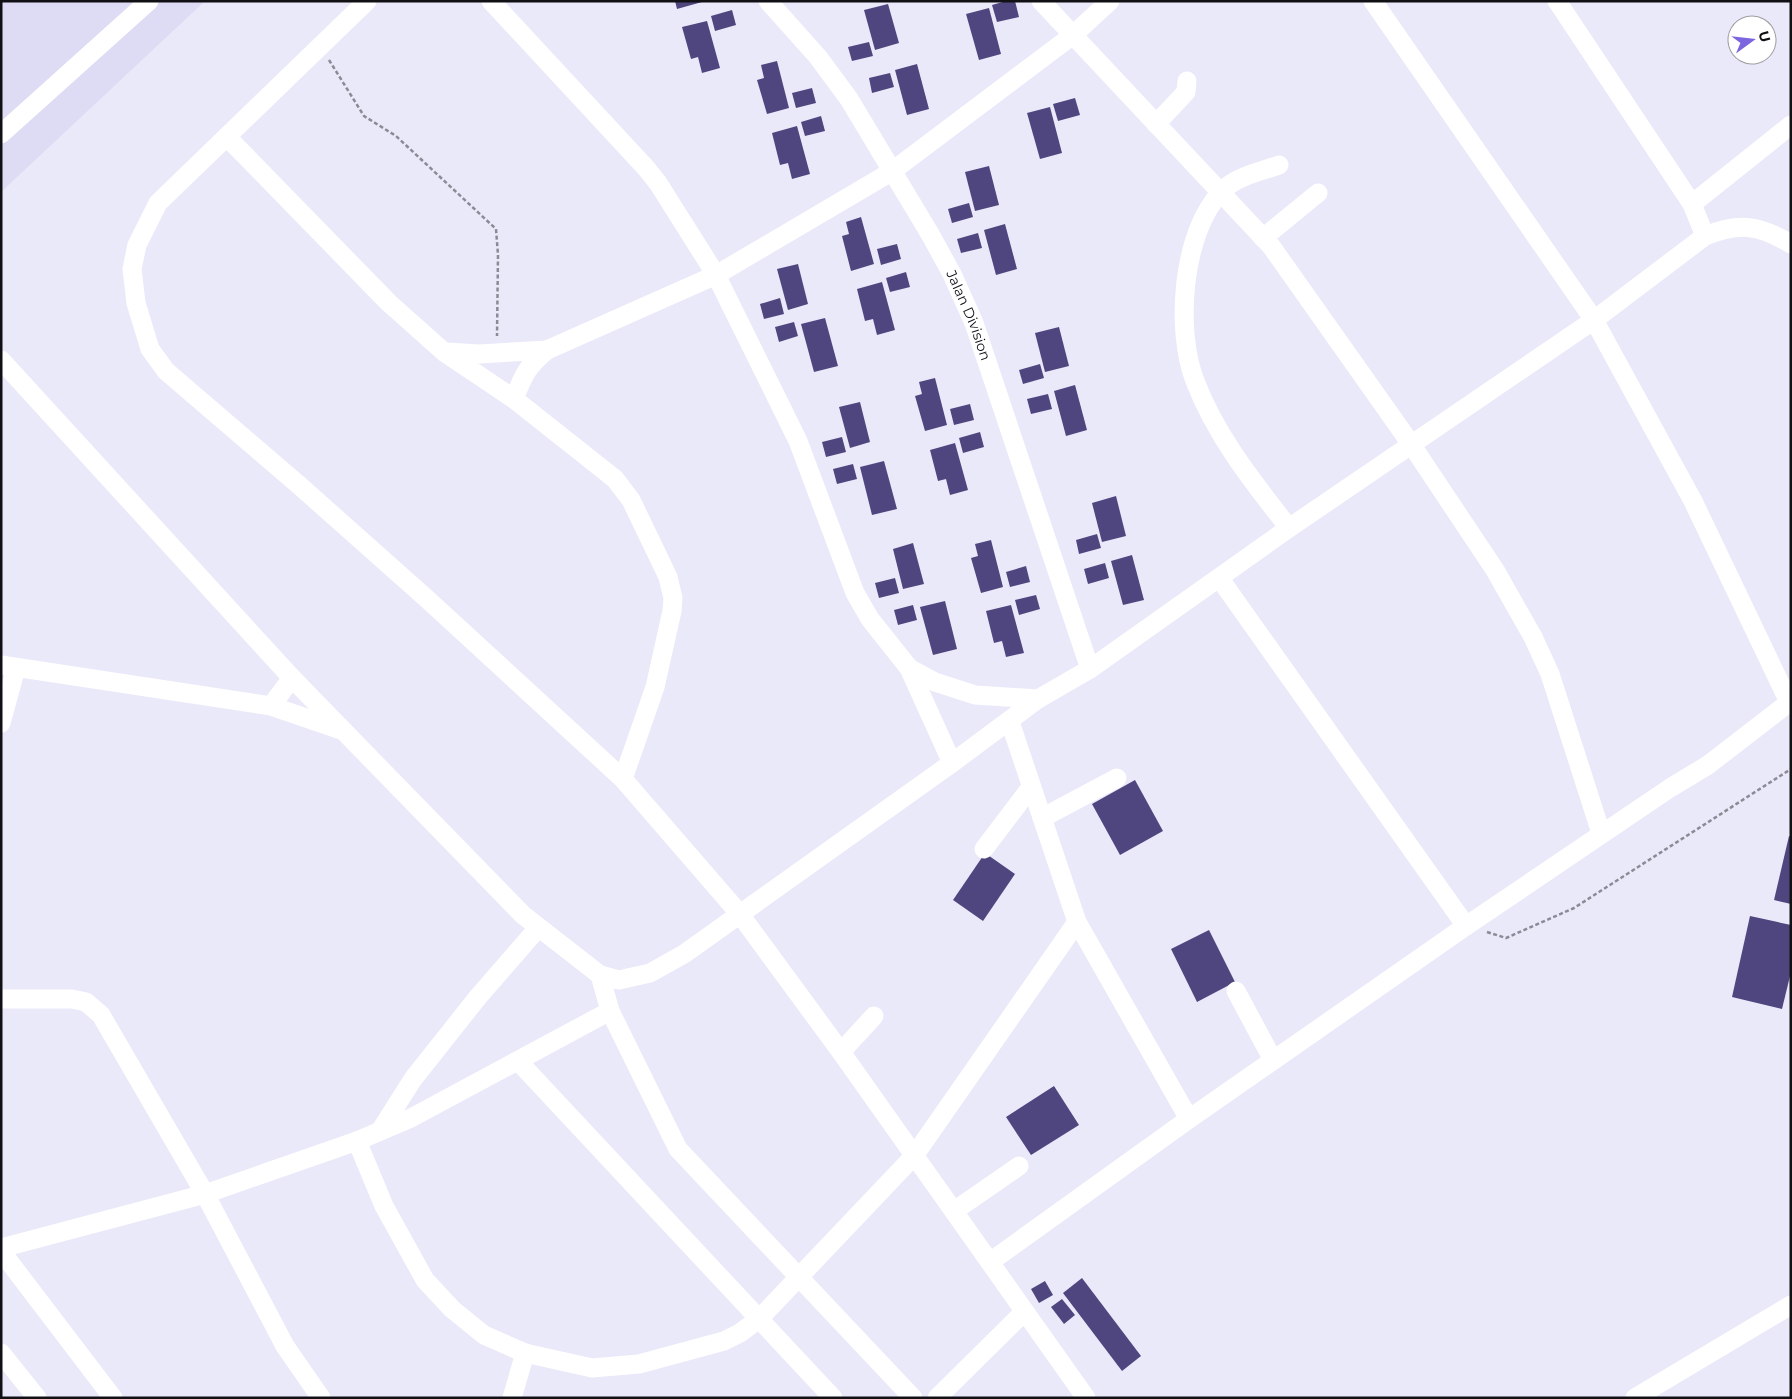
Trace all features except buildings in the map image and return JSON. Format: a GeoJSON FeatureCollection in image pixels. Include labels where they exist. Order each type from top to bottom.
{"type":"FeatureCollection","features":[{"type":"Feature","properties":{"kind":"street"},"geometry":{"type":"LineString","coordinates":[[1,134],[149,1]]}},
{"type":"Feature","properties":{"kind":"street"},"geometry":{"type":"LineString","coordinates":[[367,1],[158,203],[137,246],[132,269],[136,303],[150,349],[166,371],[389,565],[622,779],[738,913],[841,1052],[1086,1398]]}},
{"type":"Feature","properties":{"kind":"street"},"geometry":{"type":"LineString","coordinates":[[492,1],[646,168],[658,183],[716,275],[798,441],[855,593],[870,619],[909,668],[952,763]]}},
{"type":"Feature","properties":{"kind":"street","name":"Jalan Division"},"geometry":{"type":"LineString","coordinates":[[768,1],[818,57],[849,99],[948,266],[974,323],[1090,669]]}},
{"type":"Feature","properties":{"kind":"street"},"geometry":{"type":"LineString","coordinates":[[1041,1],[1264,238],[1411,444],[1494,570],[1533,637],[1550,674],[1601,833]]}},
{"type":"Feature","properties":{"kind":"street"},"geometry":{"type":"LineString","coordinates":[[514,399],[522,376],[532,363],[547,350],[716,275],[891,172],[1072,35],[1110,1]]}},
{"type":"Feature","properties":{"kind":"street"},"geometry":{"type":"LineString","coordinates":[[990,1262],[1189,1119],[1466,926],[1601,833],[1708,765],[1790,702],[1693,501],[1594,320],[1373,1]]}},
{"type":"Feature","properties":{"kind":"street"},"geometry":{"type":"LineString","coordinates":[[1557,1],[1699,215],[1705,236]]}},
{"type":"Feature","properties":{"kind":"street"},"geometry":{"type":"LineString","coordinates":[[1156,124],[1186,92],[1187,81]]}},
{"type":"Feature","properties":{"kind":"street"},"geometry":{"type":"LineString","coordinates":[[1692,204],[1791,125]]}},
{"type":"Feature","properties":{"kind":"street"},"geometry":{"type":"LineString","coordinates":[[228,136],[389,303],[444,352],[514,399],[624,488],[632,500],[671,587],[672,611],[655,687],[622,779]]}},
{"type":"Feature","properties":{"kind":"street"},"geometry":{"type":"LineString","coordinates":[[1279,165],[1242,177],[1221,192],[1202,217],[1193,244],[1187,277],[1186,344],[1194,380],[1214,422],[1242,467],[1289,528]]}},
{"type":"Feature","properties":{"kind":"street"},"geometry":{"type":"LineString","coordinates":[[1264,238],[1318,193]]}},
{"type":"Feature","properties":{"kind":"street"},"geometry":{"type":"LineString","coordinates":[[1,360],[292,678],[523,915],[600,975],[619,980],[650,973],[684,954],[738,913],[1010,722],[1038,700],[1090,669],[1220,579],[1289,528],[1594,320],[1705,236],[1722,229],[1749,226],[1770,232],[1791,244]]}},
{"type":"Feature","properties":{"kind":"street"},"geometry":{"type":"LineString","coordinates":[[444,352],[547,350]]}},
{"type":"Feature","properties":{"kind":"street"},"geometry":{"type":"LineString","coordinates":[[1220,579],[1466,926]]}},
{"type":"Feature","properties":{"kind":"street"},"geometry":{"type":"LineString","coordinates":[[1,723],[9,666],[271,706],[343,730]]}},
{"type":"Feature","properties":{"kind":"street"},"geometry":{"type":"LineString","coordinates":[[909,668],[935,682],[968,693],[1038,700]]}},
{"type":"Feature","properties":{"kind":"street"},"geometry":{"type":"LineString","coordinates":[[271,706],[292,678]]}},
{"type":"Feature","properties":{"kind":"street"},"geometry":{"type":"LineString","coordinates":[[1010,722],[1077,922],[1189,1119]]}},
{"type":"Feature","properties":{"kind":"street"},"geometry":{"type":"LineString","coordinates":[[1042,818],[1117,778]]}},
{"type":"Feature","properties":{"kind":"street"},"geometry":{"type":"LineString","coordinates":[[984,849],[1031,787]]}},
{"type":"Feature","properties":{"kind":"street"},"geometry":{"type":"LineString","coordinates":[[357,1141],[384,1206],[425,1280],[452,1309],[484,1335],[525,1353],[592,1368],[639,1364],[724,1341],[740,1333],[759,1319],[914,1156],[1077,922]]}},
{"type":"Feature","properties":{"kind":"street"},"geometry":{"type":"LineString","coordinates":[[380,1131],[413,1079],[478,997],[538,928]]}},
{"type":"Feature","properties":{"kind":"street"},"geometry":{"type":"LineString","coordinates":[[600,975],[610,1011],[678,1149],[913,1398]]}},
{"type":"Feature","properties":{"kind":"street"},"geometry":{"type":"LineString","coordinates":[[1236,991],[1273,1060]]}},
{"type":"Feature","properties":{"kind":"street"},"geometry":{"type":"LineString","coordinates":[[1,999],[72,999],[86,1002],[102,1015],[205,1194],[286,1346],[321,1398]]}},
{"type":"Feature","properties":{"kind":"street"},"geometry":{"type":"LineString","coordinates":[[113,1398],[1,1250],[205,1194],[357,1141],[518,1061],[610,1011]]}},
{"type":"Feature","properties":{"kind":"street"},"geometry":{"type":"LineString","coordinates":[[841,1052],[874,1016]]}},
{"type":"Feature","properties":{"kind":"street"},"geometry":{"type":"LineString","coordinates":[[518,1061],[702,1255],[833,1398]]}},
{"type":"Feature","properties":{"kind":"street"},"geometry":{"type":"LineString","coordinates":[[954,1211],[1019,1166]]}},
{"type":"Feature","properties":{"kind":"street"},"geometry":{"type":"LineString","coordinates":[[1635,1398],[1791,1305]]}},
{"type":"Feature","properties":{"kind":"street"},"geometry":{"type":"LineString","coordinates":[[937,1398],[1024,1312]]}},
{"type":"Feature","properties":{"kind":"street"},"geometry":{"type":"LineString","coordinates":[[1,1353],[37,1398]]}},
{"type":"Feature","properties":{"kind":"street"},"geometry":{"type":"LineString","coordinates":[[512,1398],[525,1353]]}},
{"type":"Feature","properties":{"kind":"path"},"geometry":{"type":"LineString","coordinates":[[320,46],[364,116],[396,136],[496,230],[498,255],[496,352]]}},
{"type":"Feature","properties":{"kind":"path"},"geometry":{"type":"LineString","coordinates":[[1466,926],[1506,938],[1574,908],[1791,769]]}},
{"type":"Feature","properties":{"kind":"shaded area"},"geometry":{"type":"Polygon","coordinates":[[[1,1],[205,1],[1,192],[1,1]]]}}]}
